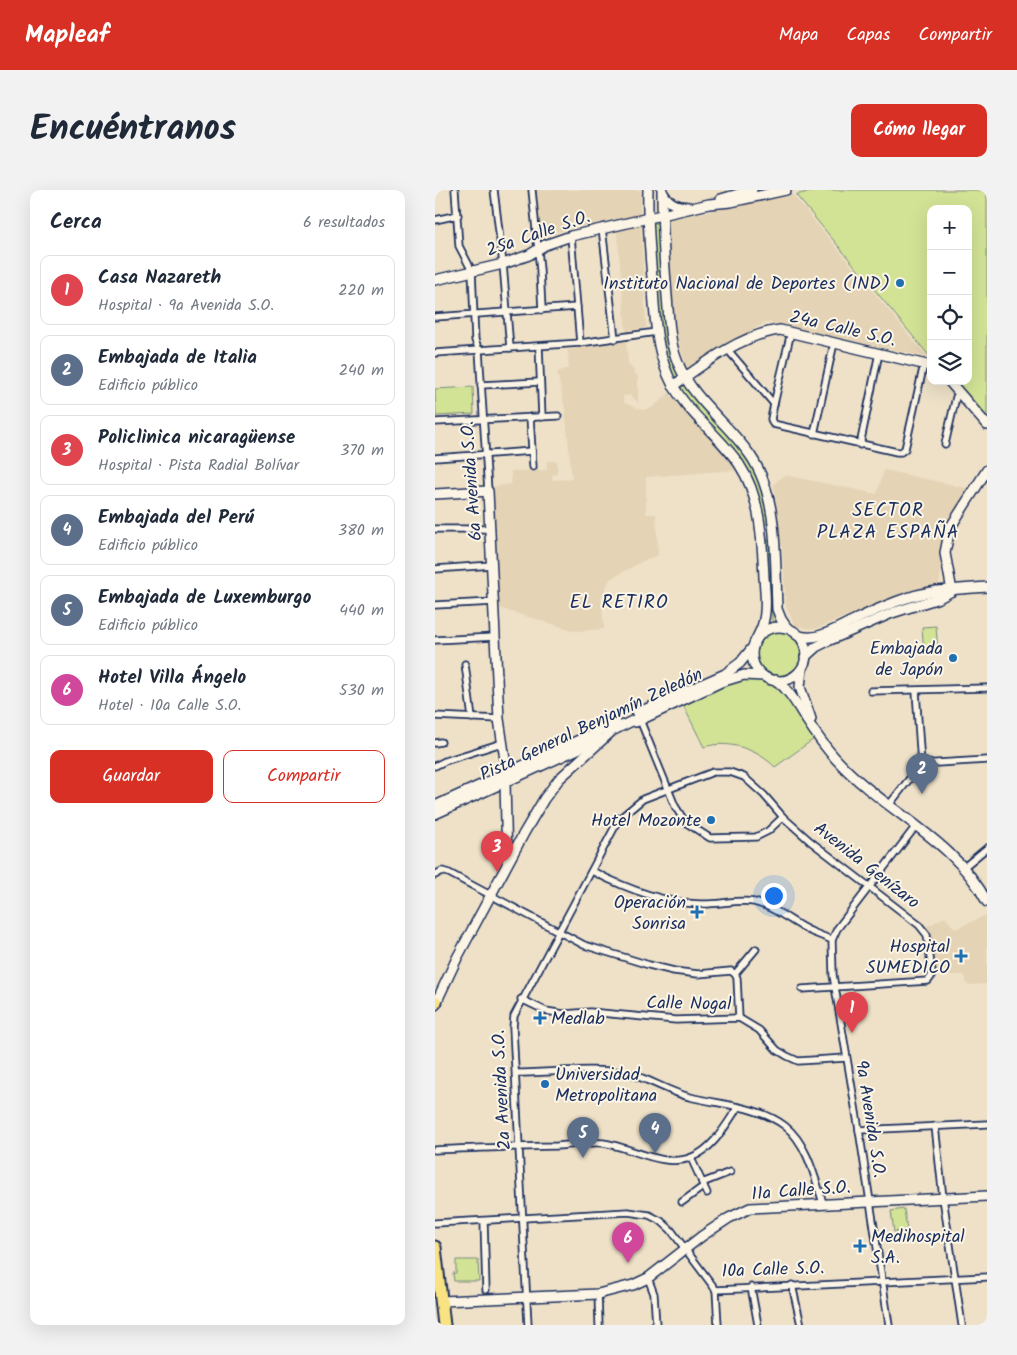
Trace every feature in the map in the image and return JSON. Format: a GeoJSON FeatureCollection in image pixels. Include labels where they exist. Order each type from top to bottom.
{"type":"FeatureCollection","features":[{"type":"Feature","properties":{"kind":"highway"},"geometry":{"type":"LineString","coordinates":[[435,1247],[438,1301],[444,1325]]}},
{"type":"Feature","properties":{"kind":"main road"},"geometry":{"type":"LineString","coordinates":[[648,190],[648,218],[656,332],[661,356],[673,386],[690,410],[739,464],[755,502],[762,536],[765,611],[763,626],[754,644],[752,658],[754,665],[763,676],[776,680],[792,677],[799,672],[804,661],[816,647],[892,613],[939,598],[952,591]]}},
{"type":"Feature","properties":{"kind":"main road"},"geometry":{"type":"LineString","coordinates":[[662,190],[668,201],[673,204],[685,207],[700,207]]}},
{"type":"Feature","properties":{"kind":"main road"},"geometry":{"type":"LineString","coordinates":[[662,190],[670,330],[674,353],[685,377],[698,396],[749,454],[763,477],[772,516],[777,609],[787,628],[797,635],[804,645],[804,661],[800,687],[813,729]]}},
{"type":"Feature","properties":{"kind":"main road","name":"25a Calle S.O."},"geometry":{"type":"LineString","coordinates":[[435,280],[503,264],[529,255],[555,241],[571,236],[700,207],[752,190]]}},
{"type":"Feature","properties":{"kind":"main road","name":"25a Calle S.O."},"geometry":{"type":"LineString","coordinates":[[709,204],[731,202],[786,190]]}},
{"type":"Feature","properties":{"kind":"main road","name":"24a Calle S.O."},"geometry":{"type":"LineString","coordinates":[[673,386],[728,350],[766,331],[780,330],[791,332],[927,365]]}},
{"type":"Feature","properties":{"kind":"main road"},"geometry":{"type":"LineString","coordinates":[[952,385],[987,425]]}},
{"type":"Feature","properties":{"kind":"main road"},"geometry":{"type":"LineString","coordinates":[[952,591],[945,553],[949,528],[987,470]]}},
{"type":"Feature","properties":{"kind":"main road"},"geometry":{"type":"LineString","coordinates":[[435,494],[488,491]]}},
{"type":"Feature","properties":{"kind":"main road","name":"6a Avenida S.O."},"geometry":{"type":"LineString","coordinates":[[488,491],[499,718],[507,773]]}},
{"type":"Feature","properties":{"kind":"main road"},"geometry":{"type":"LineString","coordinates":[[797,635],[805,637],[822,635],[894,603],[938,591],[987,587]]}},
{"type":"Feature","properties":{"kind":"main road"},"geometry":{"type":"LineString","coordinates":[[754,644],[761,634],[768,629],[787,628]]}},
{"type":"Feature","properties":{"kind":"main road","name":"Pista General Benjamín Zeledón"},"geometry":{"type":"LineString","coordinates":[[435,806],[521,766],[607,736],[641,715],[735,668],[745,658],[754,644]]}},
{"type":"Feature","properties":{"kind":"main road","name":"Pista General Benjamín Zeledón"},"geometry":{"type":"LineString","coordinates":[[435,814],[505,783],[554,755],[641,715],[729,679],[748,674],[763,676]]}},
{"type":"Feature","properties":{"kind":"main road"},"geometry":{"type":"LineString","coordinates":[[776,680],[788,692],[835,758],[889,805],[944,847],[964,867],[987,902]]}},
{"type":"Feature","properties":{"kind":"main road"},"geometry":{"type":"LineString","coordinates":[[435,1003],[490,896],[544,799],[559,779],[607,736]]}},
{"type":"Feature","properties":{"kind":"main road"},"geometry":{"type":"LineString","coordinates":[[506,867],[508,858],[505,783],[510,775],[554,755],[563,764],[563,768],[550,784],[544,799]]}},
{"type":"Feature","properties":{"kind":"main road"},"geometry":{"type":"LineString","coordinates":[[521,766],[534,763]]}},
{"type":"Feature","properties":{"kind":"main road"},"geometry":{"type":"LineString","coordinates":[[465,801],[472,795],[503,780],[507,773]]}},
{"type":"Feature","properties":{"kind":"main road"},"geometry":{"type":"LineString","coordinates":[[485,792],[499,794],[506,810]]}},
{"type":"Feature","properties":{"kind":"main road"},"geometry":{"type":"LineString","coordinates":[[506,824],[513,833],[524,833]]}},
{"type":"Feature","properties":{"kind":"main road","name":"11a Calle S.O."},"geometry":{"type":"LineString","coordinates":[[686,1250],[729,1218],[750,1208],[987,1196]]}},
{"type":"Feature","properties":{"kind":"main road"},"geometry":{"type":"LineString","coordinates":[[438,1301],[598,1294],[624,1288],[648,1278],[686,1250]]}},
{"type":"Feature","properties":{"kind":"street","name":"6a Avenida S.O."},"geometry":{"type":"LineString","coordinates":[[455,190],[459,246],[472,271],[475,340],[479,350],[488,491]]}},
{"type":"Feature","properties":{"kind":"street"},"geometry":{"type":"LineString","coordinates":[[494,190],[503,264],[509,348]]}},
{"type":"Feature","properties":{"kind":"street"},"geometry":{"type":"LineString","coordinates":[[532,190],[542,310]]}},
{"type":"Feature","properties":{"kind":"street"},"geometry":{"type":"LineString","coordinates":[[435,220],[457,215]]}},
{"type":"Feature","properties":{"kind":"street"},"geometry":{"type":"LineString","coordinates":[[602,228],[615,339]]}},
{"type":"Feature","properties":{"kind":"street"},"geometry":{"type":"LineString","coordinates":[[571,236],[580,343]]}},
{"type":"Feature","properties":{"kind":"street"},"geometry":{"type":"LineString","coordinates":[[435,317],[577,307]]}},
{"type":"Feature","properties":{"kind":"street"},"geometry":{"type":"LineString","coordinates":[[435,353],[580,343],[656,332]]}},
{"type":"Feature","properties":{"kind":"street"},"geometry":{"type":"LineString","coordinates":[[791,332],[771,419],[773,424],[860,445],[901,452],[905,449],[927,365]]}},
{"type":"Feature","properties":{"kind":"street"},"geometry":{"type":"LineString","coordinates":[[815,434],[834,342]]}},
{"type":"Feature","properties":{"kind":"street"},"geometry":{"type":"LineString","coordinates":[[539,346],[542,417]]}},
{"type":"Feature","properties":{"kind":"street"},"geometry":{"type":"LineString","coordinates":[[728,350],[774,404]]}},
{"type":"Feature","properties":{"kind":"street"},"geometry":{"type":"LineString","coordinates":[[860,445],[879,353]]}},
{"type":"Feature","properties":{"kind":"street"},"geometry":{"type":"LineString","coordinates":[[481,385],[540,382]]}},
{"type":"Feature","properties":{"kind":"street"},"geometry":{"type":"LineString","coordinates":[[945,444],[956,397],[960,394]]}},
{"type":"Feature","properties":{"kind":"street"},"geometry":{"type":"LineString","coordinates":[[435,422],[558,416]]}},
{"type":"Feature","properties":{"kind":"street"},"geometry":{"type":"LineString","coordinates":[[530,417],[533,467]]}},
{"type":"Feature","properties":{"kind":"street"},"geometry":{"type":"LineString","coordinates":[[435,458],[533,451]]}},
{"type":"Feature","properties":{"kind":"street"},"geometry":{"type":"LineString","coordinates":[[435,529],[491,529]]}},
{"type":"Feature","properties":{"kind":"street"},"geometry":{"type":"LineString","coordinates":[[435,569],[492,566]]}},
{"type":"Feature","properties":{"kind":"street"},"geometry":{"type":"LineString","coordinates":[[435,605],[494,602]]}},
{"type":"Feature","properties":{"kind":"street"},"geometry":{"type":"LineString","coordinates":[[435,640],[495,637]]}},
{"type":"Feature","properties":{"kind":"street"},"geometry":{"type":"LineString","coordinates":[[465,664],[472,718]]}},
{"type":"Feature","properties":{"kind":"street"},"geometry":{"type":"LineString","coordinates":[[871,691],[987,688]]}},
{"type":"Feature","properties":{"kind":"street"},"geometry":{"type":"LineString","coordinates":[[889,805],[921,764],[916,691]]}},
{"type":"Feature","properties":{"kind":"street"},"geometry":{"type":"LineString","coordinates":[[641,715],[675,806],[685,822],[710,838],[756,837],[768,831],[783,817]]}},
{"type":"Feature","properties":{"kind":"street"},"geometry":{"type":"LineString","coordinates":[[435,716],[499,718]]}},
{"type":"Feature","properties":{"kind":"street"},"geometry":{"type":"LineString","coordinates":[[435,766],[445,760],[502,743]]}},
{"type":"Feature","properties":{"kind":"street"},"geometry":{"type":"LineString","coordinates":[[921,764],[987,760]]}},
{"type":"Feature","properties":{"kind":"street","name":"Avenida Genízaro"},"geometry":{"type":"LineString","coordinates":[[669,790],[713,772],[730,772],[744,777],[783,817],[810,841],[923,929],[927,935],[931,977],[924,982],[835,986]]}},
{"type":"Feature","properties":{"kind":"street","name":"2a Avenida S.O."},"geometry":{"type":"LineString","coordinates":[[528,1325],[514,1016],[521,999],[619,819],[643,800],[669,790]]}},
{"type":"Feature","properties":{"kind":"street"},"geometry":{"type":"LineString","coordinates":[[592,870],[639,892],[676,902],[700,904],[752,902],[768,906],[806,929],[832,940],[837,929],[916,826]]}},
{"type":"Feature","properties":{"kind":"street"},"geometry":{"type":"LineString","coordinates":[[964,867],[987,848]]}},
{"type":"Feature","properties":{"kind":"street"},"geometry":{"type":"LineString","coordinates":[[435,875],[442,871],[449,873],[584,946],[649,965],[698,974],[731,971],[737,978],[739,1018]]}},
{"type":"Feature","properties":{"kind":"street","name":"9a Avenida S.O."},"geometry":{"type":"LineString","coordinates":[[832,940],[835,986],[889,1325]]}},
{"type":"Feature","properties":{"kind":"street"},"geometry":{"type":"LineString","coordinates":[[735,974],[756,949]]}},
{"type":"Feature","properties":{"kind":"street"},"geometry":{"type":"LineString","coordinates":[[802,989],[835,986]]}},
{"type":"Feature","properties":{"kind":"street","name":"Calle Nogal"},"geometry":{"type":"LineString","coordinates":[[521,999],[546,1011],[564,1014],[590,1012],[676,1020],[739,1018],[759,1030],[777,1050],[792,1058],[816,1061],[846,1058]]}},
{"type":"Feature","properties":{"kind":"street"},"geometry":{"type":"LineString","coordinates":[[516,1073],[606,1071],[628,1074],[652,1081],[688,1097],[766,1115],[785,1126],[797,1138],[813,1173],[823,1203]]}},
{"type":"Feature","properties":{"kind":"street"},"geometry":{"type":"LineString","coordinates":[[435,1150],[602,1143],[637,1151],[667,1161],[691,1158],[701,1153],[718,1136],[737,1107]]}},
{"type":"Feature","properties":{"kind":"street"},"geometry":{"type":"LineString","coordinates":[[859,1130],[987,1124]]}},
{"type":"Feature","properties":{"kind":"street"},"geometry":{"type":"LineString","coordinates":[[935,1126],[943,1198],[962,1325]]}},
{"type":"Feature","properties":{"kind":"street"},"geometry":{"type":"LineString","coordinates":[[691,1158],[707,1193]]}},
{"type":"Feature","properties":{"kind":"street"},"geometry":{"type":"LineString","coordinates":[[682,1202],[703,1185],[730,1172]]}},
{"type":"Feature","properties":{"kind":"street"},"geometry":{"type":"LineString","coordinates":[[435,1223],[628,1212],[649,1215],[661,1221],[686,1250]]}},
{"type":"Feature","properties":{"kind":"street"},"geometry":{"type":"LineString","coordinates":[[484,1221],[486,1290]]}},
{"type":"Feature","properties":{"kind":"street","name":"10a Calle S.O."},"geometry":{"type":"LineString","coordinates":[[686,1250],[716,1290],[987,1277]]}},
{"type":"Feature","properties":{"kind":"street"},"geometry":{"type":"LineString","coordinates":[[648,1278],[654,1294],[656,1325]]}},
{"type":"Feature","properties":{"kind":"street"},"geometry":{"type":"LineString","coordinates":[[792,1285],[801,1325]]}},
{"type":"Feature","properties":{"kind":"street"},"geometry":{"type":"LineString","coordinates":[[751,1287],[758,1325]]}},
{"type":"Feature","properties":{"kind":"street"},"geometry":{"type":"LineString","coordinates":[[716,1290],[718,1325]]}},
{"type":"Feature","properties":{"kind":"street"},"geometry":{"type":"LineString","coordinates":[[598,1294],[599,1325]]}},
{"type":"Feature","properties":{"kind":"shaded area"},"geometry":{"type":"Polygon","coordinates":[[[534,190],[641,190],[640,211],[646,328],[626,331],[616,219],[536,236],[534,190]]]}},
{"type":"Feature","properties":{"kind":"shaded area"},"geometry":{"type":"Polygon","coordinates":[[[793,195],[927,357],[766,322],[687,369],[676,332],[667,220],[793,195]]]}},
{"type":"Feature","properties":{"kind":"shaded area"},"geometry":{"type":"Polygon","coordinates":[[[626,341],[628,363],[638,377],[638,402],[643,407],[630,395],[623,396],[624,403],[642,410],[652,408],[669,393],[686,414],[730,459],[736,470],[646,477],[646,514],[656,514],[658,555],[610,579],[601,597],[604,629],[576,631],[499,608],[492,487],[511,484],[511,471],[547,470],[547,461],[557,461],[557,474],[552,475],[552,480],[572,479],[565,408],[557,372],[569,368],[568,350],[626,341]]]}},
{"type":"Feature","properties":{"kind":"shaded area"},"geometry":{"type":"Polygon","coordinates":[[[884,470],[971,489],[947,524],[939,585],[883,602],[814,629],[795,626],[786,606],[783,557],[774,484],[784,475],[877,494],[884,470]]]}},
{"type":"Feature","properties":{"kind":"shaded area","name":"Hospital SUMEDICO"},"geometry":{"type":"Polygon","coordinates":[[[987,915],[987,984],[967,985],[965,975],[936,975],[932,937],[926,927],[945,917],[955,929],[987,915]]]}},
{"type":"Feature","properties":{"kind":"green space","name":"Instituto Nacional de Deportes (IND)"},"geometry":{"type":"Polygon","coordinates":[[[815,190],[987,190],[987,419],[956,385],[972,385],[972,205],[927,205],[927,353],[796,195],[815,190]]]}},
{"type":"Feature","properties":{"kind":"green space"},"geometry":{"type":"Polygon","coordinates":[[[656,221],[660,223],[680,375],[676,377],[674,377],[667,364],[661,339],[652,223],[656,221]]]}},
{"type":"Feature","properties":{"kind":"green space"},"geometry":{"type":"Polygon","coordinates":[[[684,385],[741,446],[757,471],[768,513],[767,524],[764,524],[758,496],[694,411],[680,389],[684,385]]]}},
{"type":"Feature","properties":{"kind":"green space"},"geometry":{"type":"Polygon","coordinates":[[[473,387],[474,414],[436,416],[435,389],[473,387]]]}},
{"type":"Feature","properties":{"kind":"green space"},"geometry":{"type":"Polygon","coordinates":[[[767,539],[769,541],[776,616],[779,623],[772,622],[767,539]]]}},
{"type":"Feature","properties":{"kind":"green space"},"geometry":{"type":"Polygon","coordinates":[[[936,626],[938,653],[924,654],[922,627],[936,626]]]}},
{"type":"Feature","properties":{"kind":"green space"},"geometry":{"type":"Polygon","coordinates":[[[779,631],[792,635],[798,641],[802,654],[798,667],[792,673],[779,677],[766,673],[760,667],[756,654],[760,641],[766,635],[779,631]]]}},
{"type":"Feature","properties":{"kind":"green space"},"geometry":{"type":"Polygon","coordinates":[[[763,676],[776,680],[818,736],[775,767],[752,751],[733,745],[723,744],[704,747],[681,701],[721,682],[763,676]]]}},
{"type":"Feature","properties":{"kind":"green space"},"geometry":{"type":"Polygon","coordinates":[[[904,1209],[907,1230],[894,1232],[891,1211],[904,1209]]]}},
{"type":"Feature","properties":{"kind":"green space"},"geometry":{"type":"Polygon","coordinates":[[[456,1260],[478,1260],[479,1281],[454,1281],[453,1273],[456,1273],[456,1260]]]}},
{"type":"Feature","properties":{"kind":"place","name":"Instituto Nacional de Deportes (IND)"},"geometry":{"type":"Point","coordinates":[900,283]}},
{"type":"Feature","properties":{"kind":"place","name":"Embajada de Japón"},"geometry":{"type":"Point","coordinates":[953,658]}},
{"type":"Feature","properties":{"kind":"place","name":"Embajada de Italia"},"geometry":{"type":"Point","coordinates":[922,794]}},
{"type":"Feature","properties":{"kind":"place","name":"Hotel Mozonte"},"geometry":{"type":"Point","coordinates":[711,820]}},
{"type":"Feature","properties":{"kind":"place","name":"Policlinica nicaragüense"},"geometry":{"type":"Point","coordinates":[497,872]}},
{"type":"Feature","properties":{"kind":"place","name":"Operación Sonrisa"},"geometry":{"type":"Point","coordinates":[697,912]}},
{"type":"Feature","properties":{"kind":"place","name":"Hospital SUMEDICO"},"geometry":{"type":"Point","coordinates":[961,956]}},
{"type":"Feature","properties":{"kind":"place","name":"Medlab"},"geometry":{"type":"Point","coordinates":[540,1018]}},
{"type":"Feature","properties":{"kind":"place","name":"Casa Nazareth"},"geometry":{"type":"Point","coordinates":[852,1033]}},
{"type":"Feature","properties":{"kind":"place","name":"Universidad Metropolitana"},"geometry":{"type":"Point","coordinates":[545,1084]}},
{"type":"Feature","properties":{"kind":"place","name":"Embajada del Perú"},"geometry":{"type":"Point","coordinates":[655,1154]}},
{"type":"Feature","properties":{"kind":"place","name":"Embajada de Luxemburgo"},"geometry":{"type":"Point","coordinates":[583,1158]}},
{"type":"Feature","properties":{"kind":"place","name":"Medihospital S.A."},"geometry":{"type":"Point","coordinates":[860,1246]}},
{"type":"Feature","properties":{"kind":"place","name":"Hotel Villa Ángelo"},"geometry":{"type":"Point","coordinates":[628,1263]}},
{"type":"Feature","properties":{"kind":"district","name":"SECTOR PLAZA ESPAÑA"},"geometry":{"type":"Point","coordinates":[888,520]}},
{"type":"Feature","properties":{"kind":"district","name":"EL RETIRO"},"geometry":{"type":"Point","coordinates":[619,601]}}]}
